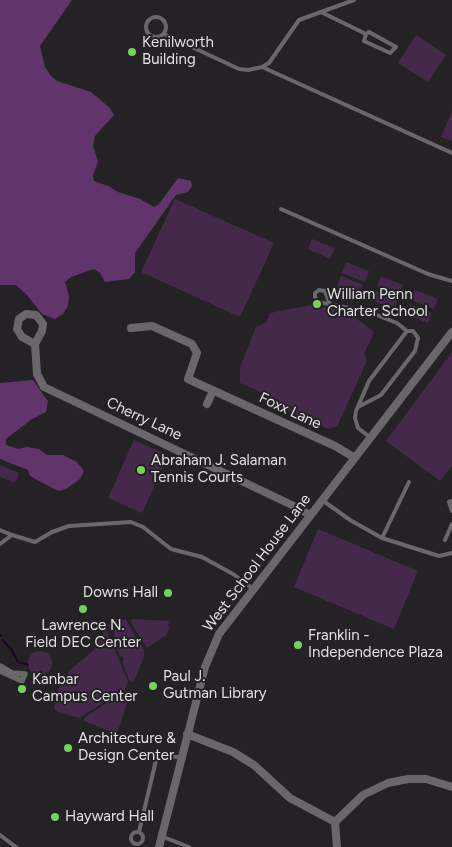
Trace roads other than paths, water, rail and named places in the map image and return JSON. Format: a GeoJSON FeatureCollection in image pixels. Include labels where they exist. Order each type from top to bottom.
{"type":"FeatureCollection","features":[{"type":"Feature","properties":{"kind":"street","name":"Foxx Lane"},"geometry":{"type":"LineString","coordinates":[[131,328],[152,326],[192,344],[197,353],[188,378],[335,446],[355,458]]}},
{"type":"Feature","properties":{"kind":"street","name":"West School House Lane"},"geometry":{"type":"LineString","coordinates":[[159,847],[187,734],[213,645],[225,623],[452,332]]}},
{"type":"Feature","properties":{"kind":"street","name":"Cherry Lane"},"geometry":{"type":"LineString","coordinates":[[35,344],[38,378],[47,389],[296,506],[310,515]]}},
{"type":"Feature","properties":{"kind":"street"},"geometry":{"type":"LineString","coordinates":[[207,404],[213,391]]}},
{"type":"Feature","properties":{"kind":"street"},"geometry":{"type":"LineString","coordinates":[[0,666],[12,673],[25,674],[22,681],[0,671]]}},
{"type":"Feature","properties":{"kind":"street"},"geometry":{"type":"LineString","coordinates":[[187,734],[214,743],[238,755],[259,770],[290,798],[335,822]]}},
{"type":"Feature","properties":{"kind":"street"},"geometry":{"type":"LineString","coordinates":[[335,822],[364,795],[388,783],[418,778],[434,781],[452,788]]}},
{"type":"Feature","properties":{"kind":"street"},"geometry":{"type":"LineString","coordinates":[[335,822],[337,847]]}},
{"type":"Feature","properties":{"kind":"lane"},"geometry":{"type":"LineString","coordinates":[[164,34],[244,71],[262,67],[269,63],[295,22],[354,0]]}},
{"type":"Feature","properties":{"kind":"lane"},"geometry":{"type":"LineString","coordinates":[[320,12],[366,34],[369,32],[396,47],[390,53],[363,40],[366,34]]}},
{"type":"Feature","properties":{"kind":"lane"},"geometry":{"type":"LineString","coordinates":[[155,16],[165,20],[167,27],[164,34],[158,37],[151,36],[146,30],[149,20],[155,16]]}},
{"type":"Feature","properties":{"kind":"lane"},"geometry":{"type":"LineString","coordinates":[[262,67],[452,153]]}},
{"type":"Feature","properties":{"kind":"lane"},"geometry":{"type":"LineString","coordinates":[[281,209],[428,274],[452,281]]}},
{"type":"Feature","properties":{"kind":"lane"},"geometry":{"type":"LineString","coordinates":[[330,304],[325,291],[321,290],[315,293],[316,301],[330,304],[369,312],[397,323],[407,332]]}},
{"type":"Feature","properties":{"kind":"lane"},"geometry":{"type":"LineString","coordinates":[[358,407],[381,395],[415,351],[418,344],[413,331],[407,332],[368,381],[358,407],[355,418],[357,426],[370,438]]}},
{"type":"Feature","properties":{"kind":"lane"},"geometry":{"type":"LineString","coordinates":[[382,538],[409,482]]}},
{"type":"Feature","properties":{"kind":"lane"},"geometry":{"type":"LineString","coordinates":[[322,500],[350,520],[382,538],[439,556],[452,553]]}},
{"type":"Feature","properties":{"kind":"lane"},"geometry":{"type":"LineString","coordinates":[[451,501],[452,512]]}},
{"type":"Feature","properties":{"kind":"lane"},"geometry":{"type":"LineString","coordinates":[[0,530],[35,542],[52,532],[68,526],[132,522],[143,527],[171,549],[202,556],[233,574],[252,588]]}},
{"type":"Feature","properties":{"kind":"lane"},"geometry":{"type":"LineString","coordinates":[[445,540],[452,524]]}},
{"type":"Feature","properties":{"kind":"lane"},"geometry":{"type":"LineString","coordinates":[[0,544],[12,535]]}},
{"type":"Feature","properties":{"kind":"lane"},"geometry":{"type":"LineString","coordinates":[[138,832],[157,756],[181,757]]}},
{"type":"Feature","properties":{"kind":"lane"},"geometry":{"type":"LineString","coordinates":[[0,835],[16,847]]}},
{"type":"Feature","properties":{"kind":"lane"},"geometry":{"type":"LineString","coordinates":[[161,836],[189,847]]}},
{"type":"Feature","properties":{"kind":"waterway"},"geometry":{"type":"LineString","coordinates":[[3,640],[11,649],[18,662],[28,665]]}},
{"type":"Feature","properties":{"kind":"place","name":"Kenilworth Building"},"geometry":{"type":"Point","coordinates":[132,52]}},
{"type":"Feature","properties":{"kind":"place","name":"William Penn Charter School"},"geometry":{"type":"Point","coordinates":[317,304]}},
{"type":"Feature","properties":{"kind":"place","name":"Abraham J. Salaman Tennis Courts"},"geometry":{"type":"Point","coordinates":[141,470]}},
{"type":"Feature","properties":{"kind":"place","name":"Downs Hall"},"geometry":{"type":"Point","coordinates":[168,593]}},
{"type":"Feature","properties":{"kind":"place","name":"Lawrence N. Field DEC Center"},"geometry":{"type":"Point","coordinates":[83,609]}},
{"type":"Feature","properties":{"kind":"place","name":"Franklin - Independence Plaza"},"geometry":{"type":"Point","coordinates":[298,645]}},
{"type":"Feature","properties":{"kind":"place","name":"Paul J. Gutman Library"},"geometry":{"type":"Point","coordinates":[153,686]}},
{"type":"Feature","properties":{"kind":"place","name":"Kanbar Campus Center"},"geometry":{"type":"Point","coordinates":[22,689]}},
{"type":"Feature","properties":{"kind":"place","name":"Architecture & Design Center"},"geometry":{"type":"Point","coordinates":[68,748]}},
{"type":"Feature","properties":{"kind":"place","name":"Hayward Hall"},"geometry":{"type":"Point","coordinates":[55,817]}}]}
